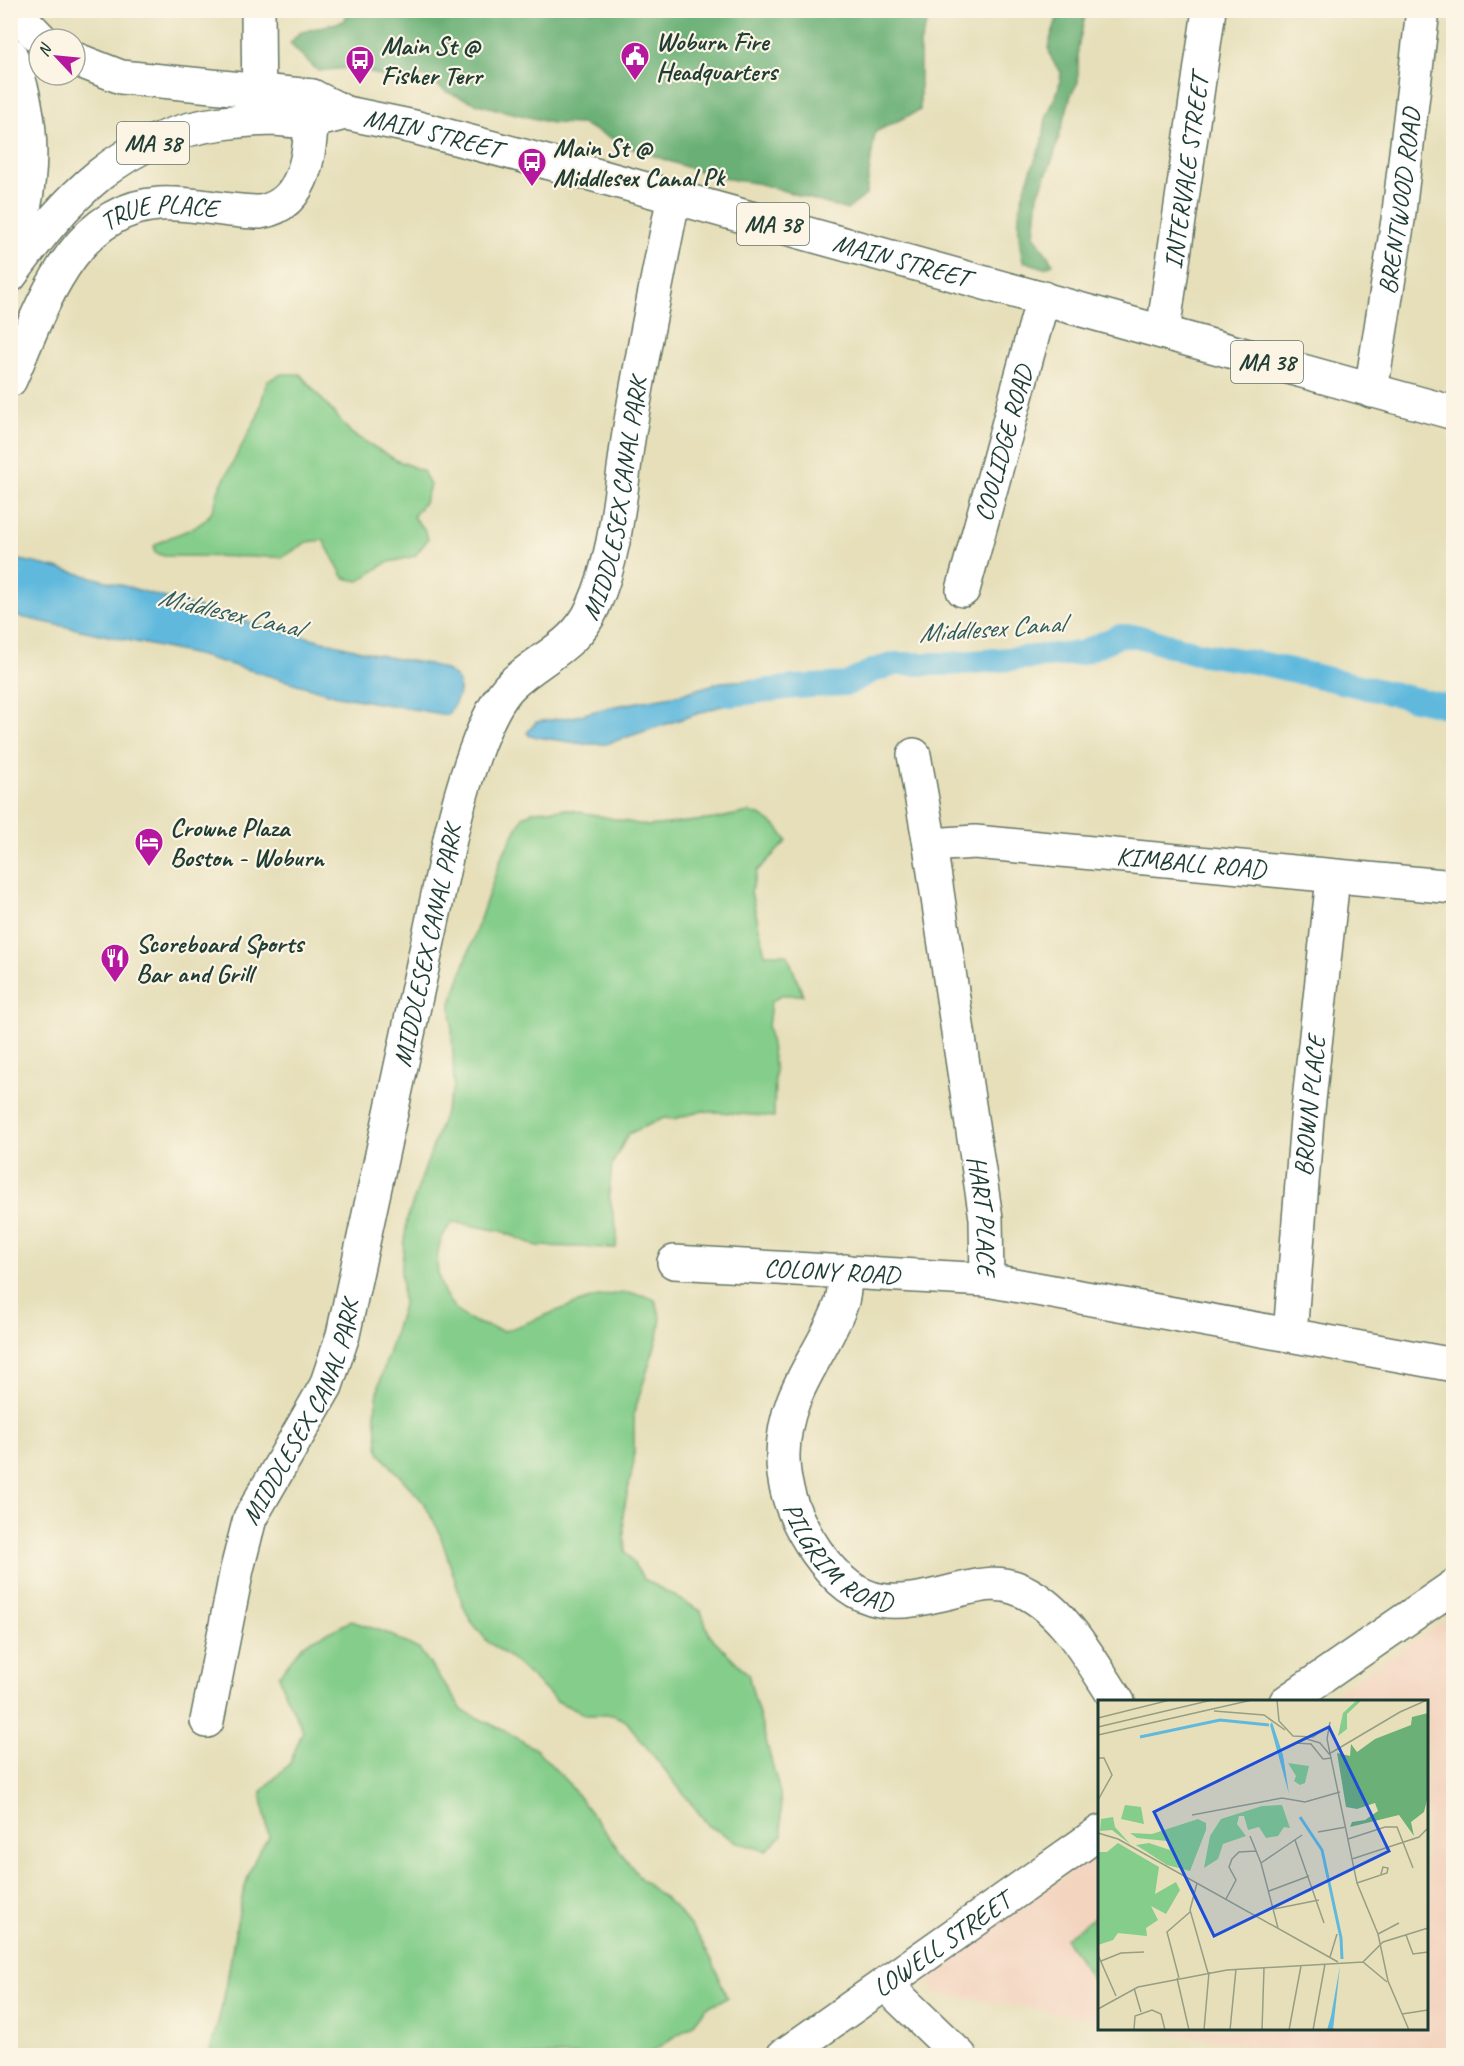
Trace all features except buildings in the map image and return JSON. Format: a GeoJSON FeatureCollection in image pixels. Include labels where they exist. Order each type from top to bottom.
{"type":"FeatureCollection","features":[{"type":"Feature","properties":{"kind":"street"},"geometry":{"type":"LineString","coordinates":[[13,10],[29,27]]}},
{"type":"Feature","properties":{"kind":"street"},"geometry":{"type":"LineString","coordinates":[[258,10],[259,106]]}},
{"type":"Feature","properties":{"kind":"street","name":"INTERVALE STREET"},"geometry":{"type":"LineString","coordinates":[[1164,332],[1209,10]]}},
{"type":"Feature","properties":{"kind":"street","name":"BRENTWOOD ROAD"},"geometry":{"type":"LineString","coordinates":[[1371,391],[1398,220],[1423,10]]}},
{"type":"Feature","properties":{"kind":"street"},"geometry":{"type":"LineString","coordinates":[[10,54],[28,119],[31,167],[27,198],[10,258]]}},
{"type":"Feature","properties":{"kind":"street","name":"MAIN STREET"},"geometry":{"type":"LineString","coordinates":[[87,64],[121,77],[259,106],[346,112],[442,134],[674,196],[1454,413]]}},
{"type":"Feature","properties":{"kind":"street","name":"MAIN STREET"},"geometry":{"type":"LineString","coordinates":[[10,276],[63,207],[91,181],[118,161],[174,135],[221,123],[259,106]]}},
{"type":"Feature","properties":{"kind":"street","name":"TRUE PLACE"},"geometry":{"type":"LineString","coordinates":[[10,380],[57,278],[82,242],[116,215],[140,207],[177,204],[251,212],[279,206],[291,195],[302,177],[312,109]]}},
{"type":"Feature","properties":{"kind":"street","name":"MIDDLESEX CANAL PARK"},"geometry":{"type":"LineString","coordinates":[[207,1721],[237,1569],[250,1518],[326,1386],[343,1335],[452,830],[464,784],[499,701],[511,685],[574,638],[592,610],[604,578],[638,378],[674,196]]}},
{"type":"Feature","properties":{"kind":"street","name":"COOLIDGE ROAD"},"geometry":{"type":"LineString","coordinates":[[963,590],[1043,298]]}},
{"type":"Feature","properties":{"kind":"street","name":"HART PLACE"},"geometry":{"type":"LineString","coordinates":[[914,755],[930,845],[986,1218],[987,1280],[1454,1365]]}},
{"type":"Feature","properties":{"kind":"street","name":"KIMBALL ROAD"},"geometry":{"type":"LineString","coordinates":[[930,845],[975,842],[1333,878],[1454,887]]}},
{"type":"Feature","properties":{"kind":"street","name":"BROWN PLACE"},"geometry":{"type":"LineString","coordinates":[[1290,1335],[1307,1119],[1333,878]]}},
{"type":"Feature","properties":{"kind":"street","name":"COLONY ROAD"},"geometry":{"type":"LineString","coordinates":[[674,1262],[987,1280]]}},
{"type":"Feature","properties":{"kind":"street","name":"PILGRIM ROAD"},"geometry":{"type":"LineString","coordinates":[[845,1271],[840,1307],[799,1385],[784,1440],[783,1466],[788,1495],[810,1543],[840,1580],[860,1593],[879,1600],[911,1602],[990,1584],[1007,1586],[1030,1595],[1053,1612],[1071,1633],[1117,1700]]}},
{"type":"Feature","properties":{"kind":"street"},"geometry":{"type":"LineString","coordinates":[[1287,1700],[1454,1586]]}},
{"type":"Feature","properties":{"kind":"street","name":"LOWELL STREET"},"geometry":{"type":"LineString","coordinates":[[783,2055],[1098,1833]]}},
{"type":"Feature","properties":{"kind":"street"},"geometry":{"type":"LineString","coordinates":[[885,1984],[960,2055]]}},
{"type":"Feature","properties":{"kind":"shaded area"},"geometry":{"type":"Polygon","coordinates":[[[1453,1616],[1453,2055],[1310,2055],[1154,2030],[1428,2030],[1428,1700],[1325,1700],[1453,1616]]]}},
{"type":"Feature","properties":{"kind":"shaded area"},"geometry":{"type":"Polygon","coordinates":[[[1098,1853],[1098,2020],[934,1993],[926,1973],[1098,1853]]]}},
{"type":"Feature","properties":{"kind":"green space"},"geometry":{"type":"Polygon","coordinates":[[[930,10],[930,13],[920,44],[920,110],[875,132],[866,195],[847,210],[761,184],[723,178],[692,169],[634,149],[582,124],[552,123],[481,105],[447,92],[424,76],[393,81],[358,67],[318,71],[290,44],[299,33],[344,21],[349,11],[930,10]]]}},
{"type":"Feature","properties":{"kind":"green space"},"geometry":{"type":"Polygon","coordinates":[[[1059,11],[1086,11],[1078,48],[1078,82],[1071,95],[1053,158],[1038,195],[1034,235],[1053,264],[1044,268],[1023,261],[1019,213],[1025,186],[1043,139],[1046,119],[1060,85],[1061,72],[1050,56],[1049,49],[1059,11]]]}},
{"type":"Feature","properties":{"kind":"green space"},"geometry":{"type":"Polygon","coordinates":[[[282,374],[300,374],[352,434],[396,460],[423,471],[430,485],[425,501],[413,517],[424,529],[428,539],[415,556],[386,563],[359,581],[344,578],[323,540],[307,542],[283,557],[164,556],[155,553],[154,546],[194,528],[209,515],[215,505],[218,491],[258,415],[267,381],[282,374]]]}},
{"type":"Feature","properties":{"kind":"green space"},"geometry":{"type":"Polygon","coordinates":[[[566,809],[648,826],[715,819],[749,812],[762,816],[778,828],[787,841],[757,871],[751,892],[765,954],[787,954],[803,995],[781,995],[771,1002],[768,1027],[775,1070],[774,1117],[703,1111],[674,1119],[664,1118],[628,1134],[612,1165],[609,1195],[617,1232],[616,1248],[537,1246],[501,1231],[453,1222],[445,1232],[437,1256],[440,1282],[452,1305],[461,1314],[476,1322],[504,1331],[580,1302],[600,1297],[620,1293],[638,1294],[655,1300],[661,1318],[658,1336],[634,1413],[634,1461],[623,1514],[625,1551],[644,1579],[701,1611],[710,1636],[748,1674],[780,1793],[782,1836],[766,1851],[737,1842],[709,1826],[626,1721],[613,1715],[586,1715],[557,1701],[513,1660],[488,1642],[470,1620],[463,1605],[439,1531],[424,1503],[379,1453],[375,1413],[379,1385],[403,1305],[401,1271],[407,1219],[454,1087],[451,1003],[501,858],[523,817],[533,811],[566,809]]]}},
{"type":"Feature","properties":{"kind":"green space"},"geometry":{"type":"Polygon","coordinates":[[[351,1621],[387,1633],[420,1650],[463,1711],[509,1733],[537,1750],[569,1784],[641,1879],[675,1907],[697,1934],[713,1962],[727,1998],[707,2007],[693,2025],[654,2050],[650,2055],[401,2056],[384,2050],[373,2056],[209,2055],[223,2000],[244,1889],[259,1852],[269,1838],[261,1792],[290,1763],[303,1730],[285,1694],[279,1675],[304,1644],[351,1621]]]}},
{"type":"Feature","properties":{"kind":"green space"},"geometry":{"type":"Polygon","coordinates":[[[1098,1915],[1098,1980],[1094,1982],[1065,1938],[1098,1915]]]}},
{"type":"Feature","properties":{"kind":"water","name":"Middlesex Canal"},"geometry":{"type":"Polygon","coordinates":[[[10,558],[103,580],[225,616],[322,641],[438,667],[457,679],[458,695],[447,715],[338,696],[201,656],[11,615],[10,558]]]}},
{"type":"Feature","properties":{"kind":"water"},"geometry":{"type":"Polygon","coordinates":[[[753,680],[759,683],[760,690],[739,700],[606,744],[584,744],[530,736],[527,733],[536,722],[573,717],[610,707],[678,695],[721,682],[753,680]]]}},
{"type":"Feature","properties":{"kind":"waterway","name":"Middlesex Canal"},"geometry":{"type":"LineString","coordinates":[[730,695],[794,687],[847,684],[872,671],[895,664],[950,664],[1081,653],[1119,636],[1137,636],[1196,653],[1260,663],[1454,708]]}},
{"type":"Feature","properties":{"kind":"place","name":"Woburn Fire Headquarters"},"geometry":{"type":"Point","coordinates":[635,82]}},
{"type":"Feature","properties":{"kind":"place","name":"Main St @ Fisher Terr"},"geometry":{"type":"Point","coordinates":[360,86]}},
{"type":"Feature","properties":{"kind":"place","name":"Main St @ Middlesex Canal Pk"},"geometry":{"type":"Point","coordinates":[532,188]}},
{"type":"Feature","properties":{"kind":"place","name":"Crowne Plaza Boston - Woburn"},"geometry":{"type":"Point","coordinates":[149,868]}},
{"type":"Feature","properties":{"kind":"place","name":"Scoreboard Sports Bar and Grill"},"geometry":{"type":"Point","coordinates":[115,984]}}]}
